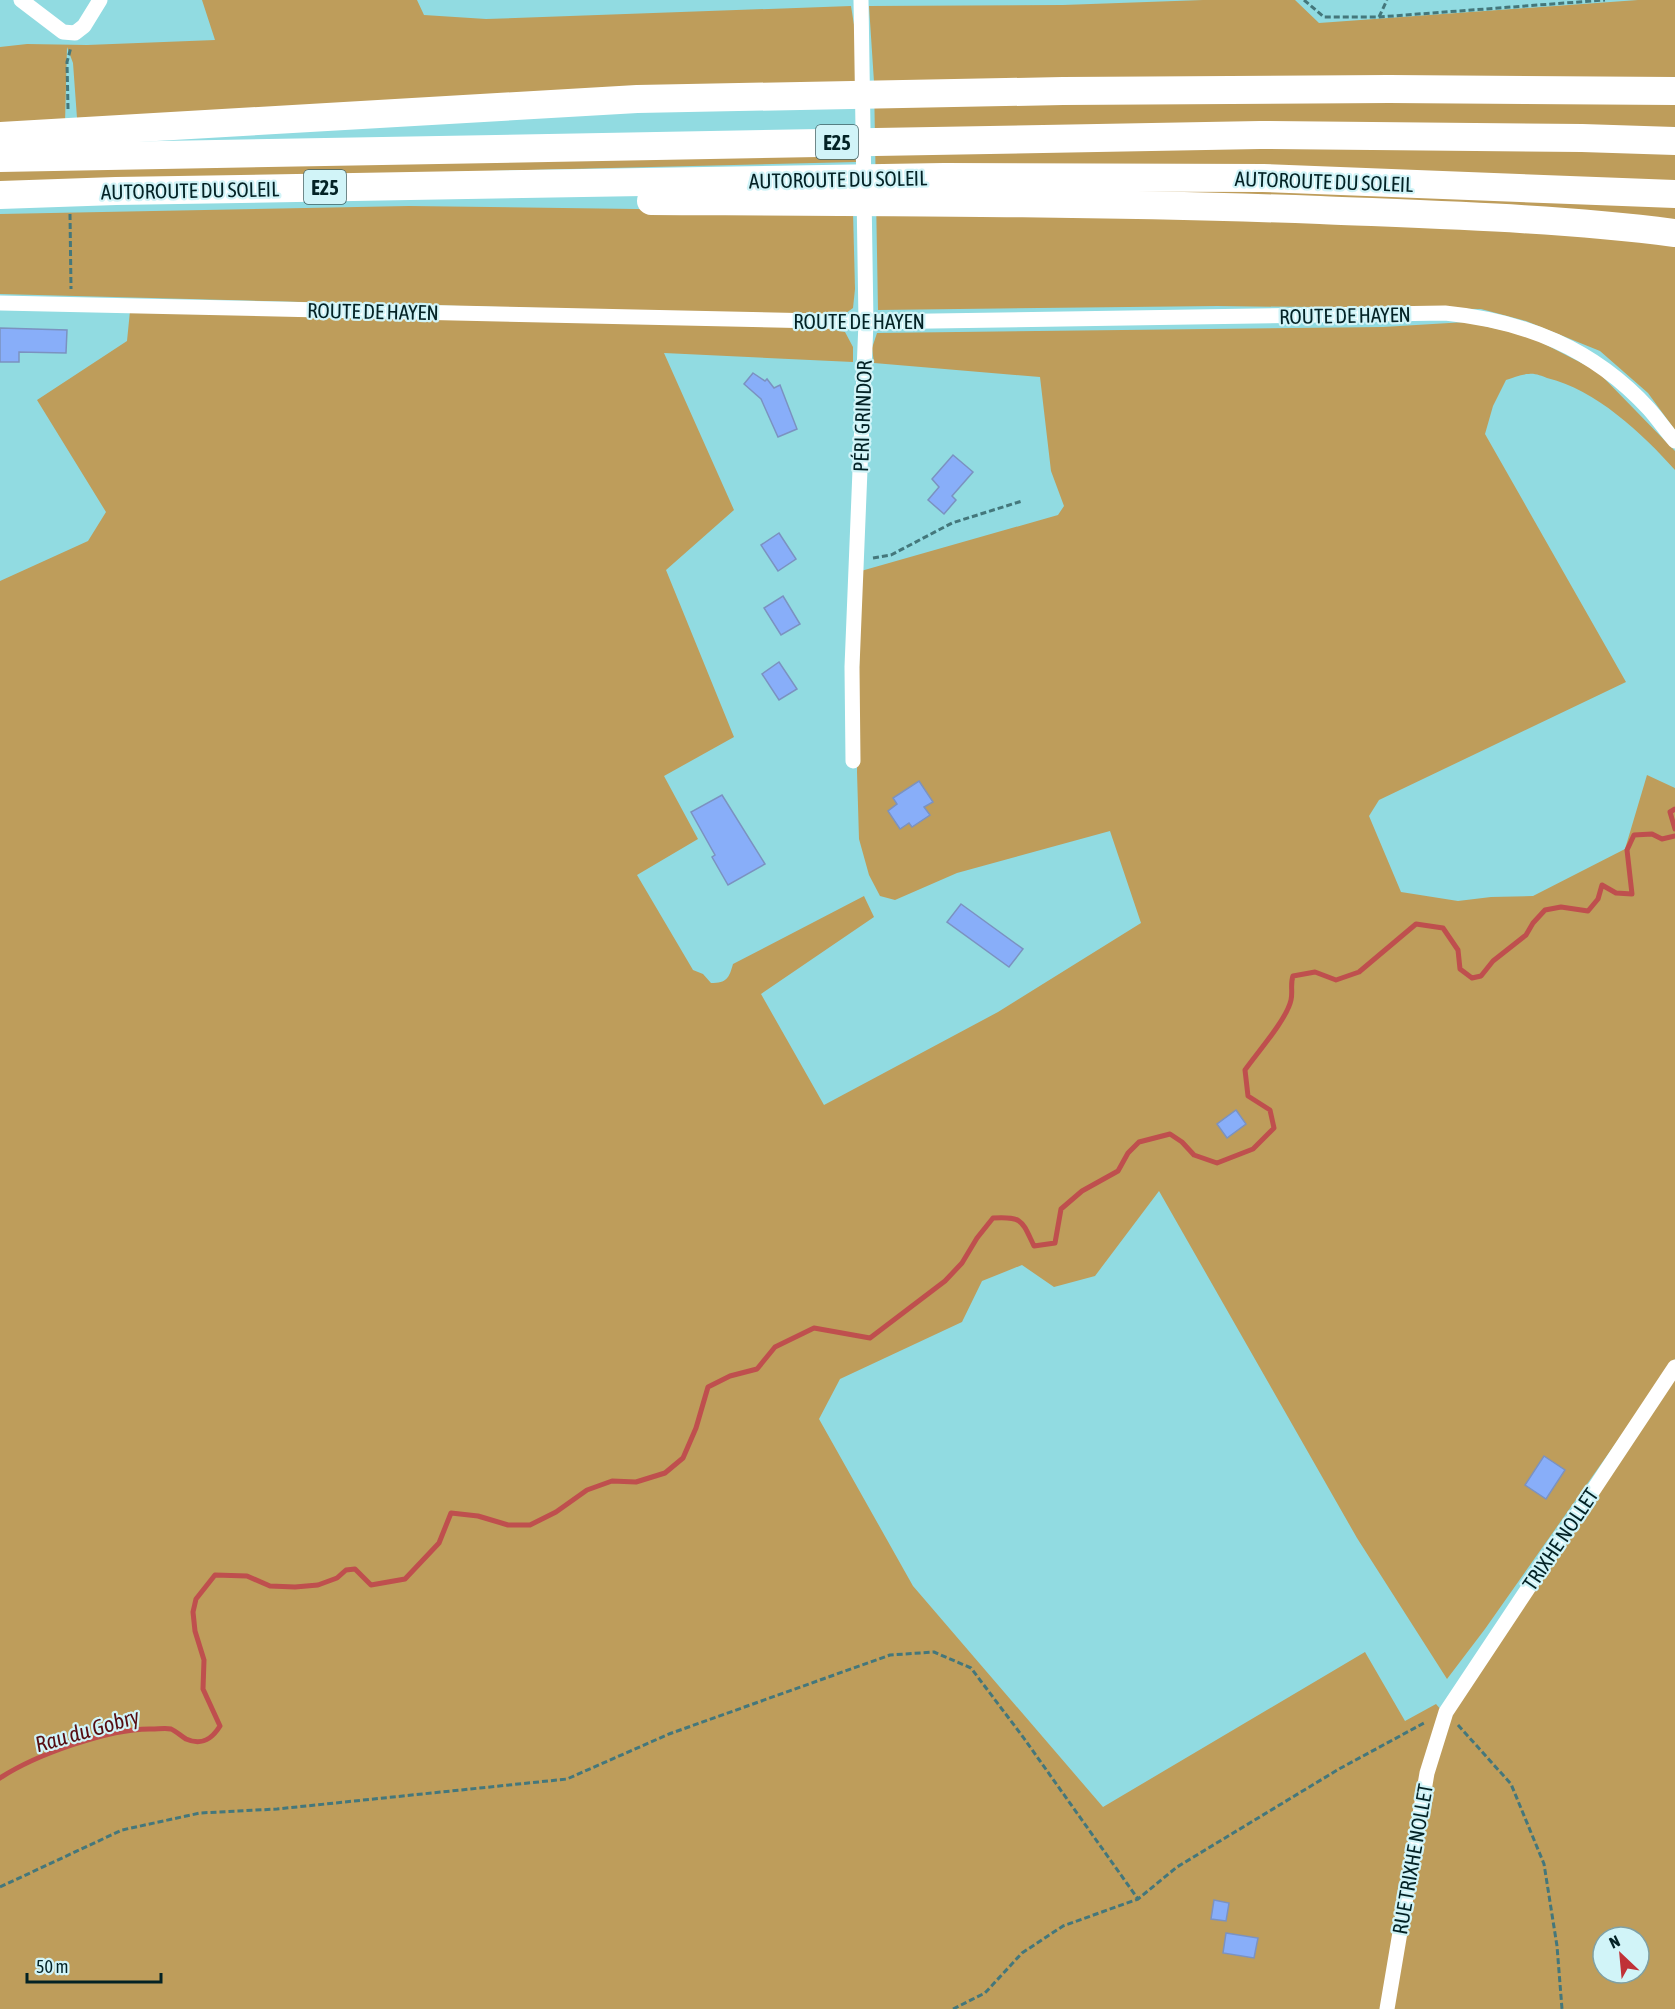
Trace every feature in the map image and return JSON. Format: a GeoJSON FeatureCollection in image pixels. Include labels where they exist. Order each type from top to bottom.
{"type":"FeatureCollection","features":[{"type":"Feature","properties":{"kind":"highway"},"geometry":{"type":"LineString","coordinates":[[0,136],[637,99],[1074,91],[1389,89],[1675,92]]}},
{"type":"Feature","properties":{"kind":"highway","name":"AUTOROUTE DU SOLEIL"},"geometry":{"type":"LineString","coordinates":[[0,158],[1260,135],[1675,141]]}},
{"type":"Feature","properties":{"kind":"highway","name":"AUTOROUTE DU SOLEIL"},"geometry":{"type":"LineString","coordinates":[[0,195],[128,190],[944,177],[1263,178],[1675,194]]}},
{"type":"Feature","properties":{"kind":"highway"},"geometry":{"type":"LineString","coordinates":[[535,184],[577,201],[1143,204],[1615,225],[1675,233]]}},
{"type":"Feature","properties":{"kind":"street"},"geometry":{"type":"LineString","coordinates":[[21,0],[63,32],[75,33],[84,26],[100,0]]}},
{"type":"Feature","properties":{"kind":"street","name":"PÉRI GRINDOR"},"geometry":{"type":"LineString","coordinates":[[853,761],[852,667],[867,322],[861,0]]}},
{"type":"Feature","properties":{"kind":"street","name":"ROUTE DE HAYEN"},"geometry":{"type":"LineString","coordinates":[[0,303],[867,322],[1444,314],[1470,316],[1518,326],[1541,334],[1590,359],[1630,390],[1674,438]]}},
{"type":"Feature","properties":{"kind":"street","name":"TRIXHE NOLLET"},"geometry":{"type":"LineString","coordinates":[[1446,1712],[1675,1367]]}},
{"type":"Feature","properties":{"kind":"street","name":"RUE TRIXHE NOLLET"},"geometry":{"type":"LineString","coordinates":[[1387,2009],[1427,1773],[1446,1712]]}},
{"type":"Feature","properties":{"kind":"path"},"geometry":{"type":"LineString","coordinates":[[1304,0],[1324,17],[1379,17],[1605,0]]}},
{"type":"Feature","properties":{"kind":"path"},"geometry":{"type":"LineString","coordinates":[[1379,17],[1387,0]]}},
{"type":"Feature","properties":{"kind":"path"},"geometry":{"type":"LineString","coordinates":[[856,561],[891,555],[952,523],[1022,501]]}},
{"type":"Feature","properties":{"kind":"path"},"geometry":{"type":"LineString","coordinates":[[0,1887],[122,1830],[200,1813],[277,1809],[567,1779],[669,1734],[890,1655],[934,1652],[971,1668],[1138,1899]]}},
{"type":"Feature","properties":{"kind":"path"},"geometry":{"type":"LineString","coordinates":[[953,2009],[985,1993],[1022,1953],[1063,1926],[1138,1899],[1177,1867],[1339,1768],[1446,1712],[1511,1784],[1544,1864],[1557,1946],[1562,2009]]}},
{"type":"Feature","properties":{"kind":"shaded area"},"geometry":{"type":"Polygon","coordinates":[[[202,0],[417,0],[424,15],[486,19],[851,6],[855,31],[856,83],[77,118],[73,63],[67,47],[65,123],[0,126],[0,47],[27,44],[87,45],[215,40],[202,0]]]}},
{"type":"Feature","properties":{"kind":"shaded area"},"geometry":{"type":"Polygon","coordinates":[[[1203,0],[1295,0],[1319,23],[1638,0],[1675,0],[1675,430],[1648,393],[1600,351],[1526,321],[1481,309],[1217,306],[878,310],[874,82],[869,6],[1063,5],[1203,0]]]}},
{"type":"Feature","properties":{"kind":"shaded area"},"geometry":{"type":"Polygon","coordinates":[[[855,150],[856,162],[0,183],[0,164],[855,150]]]}},
{"type":"Feature","properties":{"kind":"shaded area"},"geometry":{"type":"Polygon","coordinates":[[[409,206],[853,212],[855,289],[853,308],[842,316],[0,294],[0,214],[409,206]]]}},
{"type":"Feature","properties":{"kind":"shaded area"},"geometry":{"type":"Polygon","coordinates":[[[130,311],[825,328],[845,332],[853,347],[853,362],[664,353],[734,510],[666,570],[734,737],[664,776],[698,839],[637,875],[693,970],[703,974],[711,983],[726,979],[733,964],[864,896],[874,917],[761,994],[824,1105],[998,1012],[1141,923],[1110,831],[957,873],[895,900],[880,896],[869,875],[859,839],[857,772],[861,571],[1058,515],[1064,506],[1051,471],[1040,377],[874,363],[872,348],[877,333],[1383,327],[1466,322],[1529,336],[1597,371],[1675,451],[1675,470],[1633,428],[1600,402],[1565,384],[1533,374],[1506,380],[1493,406],[1485,434],[1626,682],[1379,800],[1369,816],[1401,892],[1458,901],[1533,896],[1625,849],[1647,775],[1675,788],[1675,1359],[1485,1629],[1447,1679],[1357,1538],[1159,1191],[1095,1276],[1054,1287],[1022,1265],[982,1281],[962,1322],[840,1379],[819,1419],[913,1586],[1103,1807],[1365,1652],[1405,1721],[1436,1704],[1448,1718],[1675,1374],[1675,2009],[0,2009],[0,581],[88,541],[106,512],[37,400],[127,341],[130,311]]]}},
{"type":"Feature","properties":{"kind":"building"},"geometry":{"type":"Polygon","coordinates":[[[0,328],[67,330],[66,353],[19,352],[19,362],[0,362],[0,328]]]}},
{"type":"Feature","properties":{"kind":"building"},"geometry":{"type":"Polygon","coordinates":[[[753,373],[765,381],[767,379],[774,388],[780,385],[797,429],[778,437],[761,399],[744,384],[753,373]]]}},
{"type":"Feature","properties":{"kind":"building"},"geometry":{"type":"Polygon","coordinates":[[[953,455],[973,472],[952,496],[956,500],[944,514],[928,500],[939,487],[932,479],[953,455]]]}},
{"type":"Feature","properties":{"kind":"building"},"geometry":{"type":"Polygon","coordinates":[[[779,533],[796,559],[778,571],[761,545],[779,533]]]}},
{"type":"Feature","properties":{"kind":"building"},"geometry":{"type":"Polygon","coordinates":[[[783,596],[800,624],[781,635],[764,608],[783,596]]]}},
{"type":"Feature","properties":{"kind":"building"},"geometry":{"type":"Polygon","coordinates":[[[779,662],[797,689],[779,700],[762,674],[779,662]]]}},
{"type":"Feature","properties":{"kind":"building"},"geometry":{"type":"Polygon","coordinates":[[[919,781],[933,802],[924,807],[930,815],[912,827],[909,823],[900,829],[888,811],[897,804],[893,798],[919,781]]]}},
{"type":"Feature","properties":{"kind":"building"},"geometry":{"type":"Polygon","coordinates":[[[722,795],[765,864],[728,885],[712,857],[715,855],[691,812],[722,795]]]}},
{"type":"Feature","properties":{"kind":"building"},"geometry":{"type":"Polygon","coordinates":[[[961,904],[1023,949],[1009,967],[947,922],[961,904]]]}},
{"type":"Feature","properties":{"kind":"building"},"geometry":{"type":"Polygon","coordinates":[[[1236,1110],[1246,1124],[1227,1138],[1217,1124],[1236,1110]]]}},
{"type":"Feature","properties":{"kind":"building"},"geometry":{"type":"Polygon","coordinates":[[[1544,1456],[1565,1470],[1546,1499],[1525,1485],[1544,1456]]]}},
{"type":"Feature","properties":{"kind":"building"},"geometry":{"type":"Polygon","coordinates":[[[1214,1900],[1229,1903],[1226,1921],[1211,1919],[1214,1900]]]}},
{"type":"Feature","properties":{"kind":"building"},"geometry":{"type":"Polygon","coordinates":[[[1226,1933],[1258,1938],[1254,1958],[1223,1953],[1226,1933]]]}},
{"type":"Feature","properties":{"kind":"waterway","name":"Rau du Gobry"},"geometry":{"type":"LineString","coordinates":[[1675,809],[1670,812],[1675,829]]}},
{"type":"Feature","properties":{"kind":"waterway","name":"Rau du Gobry"},"geometry":{"type":"LineString","coordinates":[[0,1778],[52,1752],[115,1733],[171,1729],[186,1739],[197,1742],[206,1740],[214,1734],[220,1726],[203,1689],[204,1660],[195,1631],[193,1612],[196,1599],[215,1575],[247,1576],[270,1586],[295,1587],[318,1585],[337,1578],[346,1570],[355,1569],[371,1585],[405,1579],[439,1543],[451,1513],[478,1516],[508,1525],[530,1525],[556,1512],[587,1490],[612,1481],[636,1482],[665,1473],[683,1458],[696,1428],[708,1387],[730,1376],[757,1369],[775,1347],[814,1328],[870,1338],[945,1281],[962,1263],[977,1238],[993,1218],[1016,1219],[1024,1226],[1034,1246],[1055,1243],[1061,1209],[1082,1191],[1118,1171],[1128,1153],[1139,1142],[1170,1134],[1182,1142],[1194,1155],[1217,1163],[1253,1149],[1274,1128],[1270,1110],[1248,1096],[1245,1070],[1278,1026],[1288,1008],[1292,997],[1293,976],[1315,972],[1336,980],[1359,972],[1416,924],[1443,928],[1458,950],[1460,969],[1472,978],[1481,976],[1493,961],[1526,935],[1545,910],[1561,907],[1588,911],[1598,899],[1602,885],[1616,893],[1632,894],[1627,850],[1634,835],[1652,834],[1662,839],[1675,836]]}}]}
